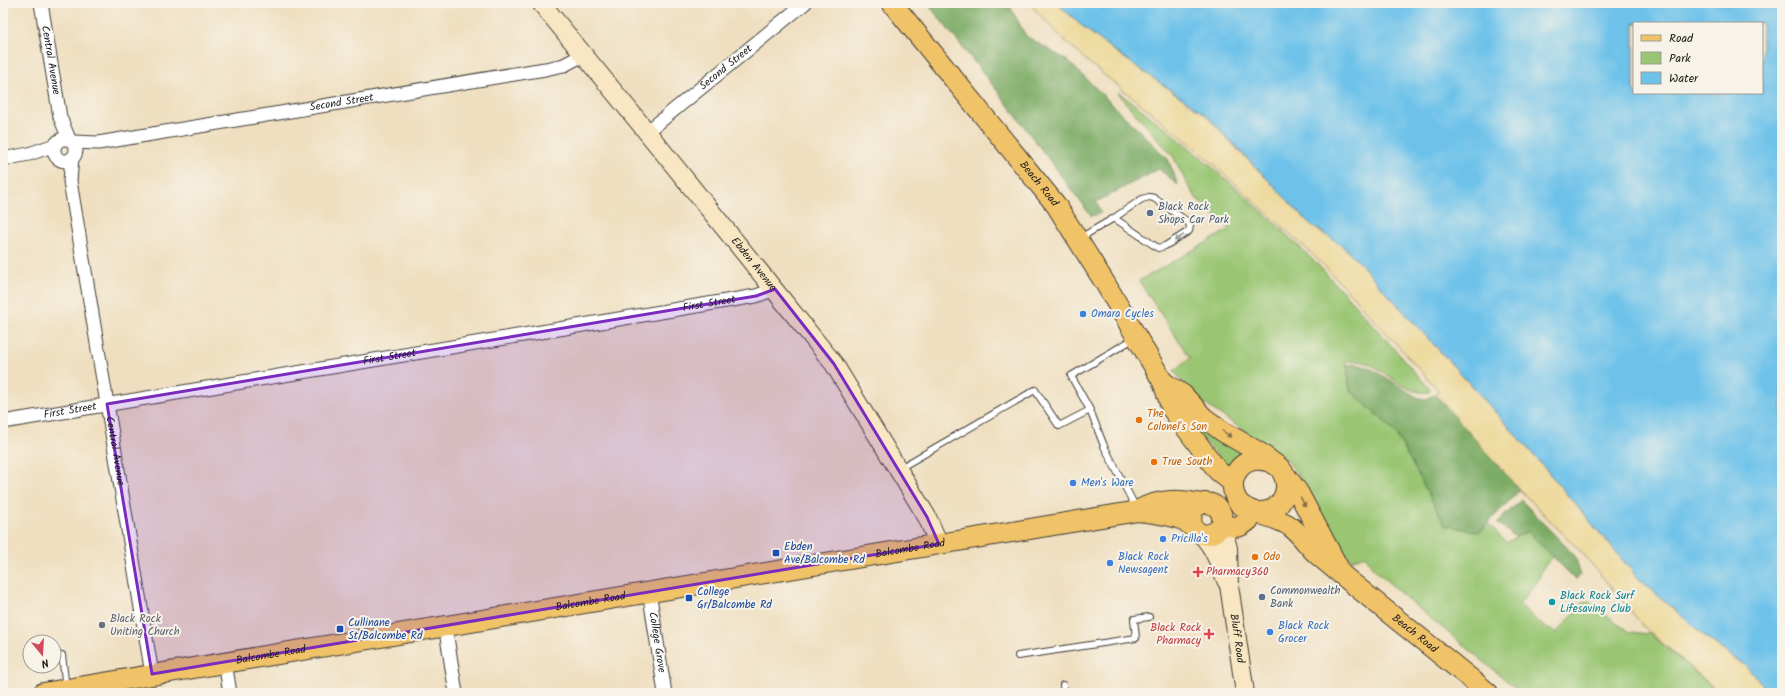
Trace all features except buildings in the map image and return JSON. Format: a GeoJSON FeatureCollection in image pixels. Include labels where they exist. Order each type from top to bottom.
{"type":"FeatureCollection","features":[{"type":"Feature","properties":{"kind":"main road","name":"Beach Road"},"geometry":{"type":"LineString","coordinates":[[892,3],[1043,188],[1078,239],[1163,382],[1172,409],[1218,471],[1233,484],[1238,502],[1248,510],[1276,518],[1289,525],[1317,554],[1484,692]]}},
{"type":"Feature","properties":{"kind":"main road","name":"Beach Road"},"geometry":{"type":"LineString","coordinates":[[1163,382],[1183,395],[1204,417],[1222,431],[1260,453],[1279,467],[1298,492],[1328,545],[1341,573]]}},
{"type":"Feature","properties":{"kind":"main road"},"geometry":{"type":"LineString","coordinates":[[1266,460],[1279,467],[1286,483],[1286,490],[1283,500],[1273,509],[1258,512],[1242,526],[1231,526],[1221,523],[1218,530],[1206,534],[1196,529],[1191,514],[1194,509],[1202,504],[1207,493],[1215,487],[1223,484],[1233,484],[1238,471],[1250,461],[1266,460]]}},
{"type":"Feature","properties":{"kind":"main road","name":"Balcombe Road"},"geometry":{"type":"LineString","coordinates":[[43,693],[649,591],[1138,511],[1157,502],[1184,501],[1210,504],[1217,508],[1221,514],[1221,523]]}},
{"type":"Feature","properties":{"kind":"main road","name":"Balcombe Road"},"geometry":{"type":"LineString","coordinates":[[1138,511],[1177,518],[1196,529]]}},
{"type":"Feature","properties":{"kind":"street","name":"Central Avenue"},"geometry":{"type":"LineString","coordinates":[[41,3],[152,674]]}},
{"type":"Feature","properties":{"kind":"street","name":"Ebden Avenue"},"geometry":{"type":"LineString","coordinates":[[541,3],[776,289],[834,364],[899,468],[927,517],[939,544]]}},
{"type":"Feature","properties":{"kind":"street","name":"Second Street"},"geometry":{"type":"LineString","coordinates":[[648,132],[804,3]]}},
{"type":"Feature","properties":{"kind":"street","name":"Second Street"},"geometry":{"type":"LineString","coordinates":[[3,159],[545,69],[564,65],[583,55]]}},
{"type":"Feature","properties":{"kind":"street","name":"First Street"},"geometry":{"type":"LineString","coordinates":[[3,422],[756,296],[776,289]]}},
{"type":"Feature","properties":{"kind":"street","name":"Bluff Road"},"geometry":{"type":"LineString","coordinates":[[1221,523],[1227,540],[1229,555],[1229,585],[1245,693]]}},
{"type":"Feature","properties":{"kind":"street","name":"Bluff Road"},"geometry":{"type":"LineString","coordinates":[[1196,529],[1204,537],[1214,553],[1229,585]]}},
{"type":"Feature","properties":{"kind":"street","name":"College Grove"},"geometry":{"type":"LineString","coordinates":[[649,591],[665,693]]}},
{"type":"Feature","properties":{"kind":"street"},"geometry":{"type":"LineString","coordinates":[[445,625],[456,693]]}},
{"type":"Feature","properties":{"kind":"street"},"geometry":{"type":"LineString","coordinates":[[225,662],[230,693]]}},
{"type":"Feature","properties":{"kind":"lane"},"geometry":{"type":"LineString","coordinates":[[1078,239],[1114,218],[1142,199],[1148,197],[1160,202],[1188,222],[1190,226],[1189,231],[1165,246],[1158,248],[1114,218]]}},
{"type":"Feature","properties":{"kind":"lane"},"geometry":{"type":"LineString","coordinates":[[1136,337],[1071,376],[1090,410],[1104,446],[1138,511]]}},
{"type":"Feature","properties":{"kind":"lane"},"geometry":{"type":"LineString","coordinates":[[899,468],[1035,390],[1059,426],[1090,410]]}},
{"type":"Feature","properties":{"kind":"lane"},"geometry":{"type":"LineString","coordinates":[[1018,656],[1136,638],[1134,619],[1149,617]]}},
{"type":"Feature","properties":{"kind":"lane"},"geometry":{"type":"LineString","coordinates":[[62,655],[66,689]]}},
{"type":"Feature","properties":{"kind":"lane"},"geometry":{"type":"LineString","coordinates":[[1063,684],[1064,693]]}},
{"type":"Feature","properties":{"kind":"highlighted area"},"geometry":{"type":"Polygon","coordinates":[[[775,289],[834,364],[927,517],[939,544],[152,674],[107,404],[756,296],[775,289]]]}},
{"type":"Feature","properties":{"kind":"green space"},"geometry":{"type":"Polygon","coordinates":[[[927,3],[1008,3],[1026,36],[1068,61],[1168,159],[1178,185],[1159,169],[1096,202],[1101,213],[1091,216],[999,93],[927,3]]]}},
{"type":"Feature","properties":{"kind":"green space"},"geometry":{"type":"Polygon","coordinates":[[[1118,92],[1195,153],[1294,241],[1346,294],[1429,388],[1429,392],[1418,392],[1407,388],[1368,364],[1357,361],[1345,362],[1347,366],[1350,390],[1395,432],[1416,469],[1479,532],[1489,524],[1506,543],[1527,531],[1553,557],[1542,569],[1538,581],[1519,605],[1542,625],[1556,633],[1586,600],[1629,632],[1650,634],[1719,693],[1522,693],[1406,598],[1372,567],[1365,555],[1351,560],[1332,537],[1301,479],[1287,460],[1196,398],[1174,371],[1190,358],[1139,281],[1230,229],[1197,199],[1187,184],[1173,156],[1124,101],[1118,92]]]}},
{"type":"Feature","properties":{"kind":"green space"},"geometry":{"type":"Polygon","coordinates":[[[1354,364],[1379,373],[1419,398],[1426,399],[1435,394],[1520,490],[1479,532],[1445,525],[1395,432],[1350,390],[1347,366],[1354,364]]]}},
{"type":"Feature","properties":{"kind":"green space"},"geometry":{"type":"Polygon","coordinates":[[[1192,417],[1245,456],[1229,468],[1198,434],[1192,417]]]}},
{"type":"Feature","properties":{"kind":"green space"},"geometry":{"type":"Polygon","coordinates":[[[1521,500],[1575,556],[1581,575],[1576,580],[1527,531],[1516,537],[1497,523],[1521,500]]]}},
{"type":"Feature","properties":{"kind":"sand"},"geometry":{"type":"Polygon","coordinates":[[[1029,3],[1057,3],[1082,26],[1113,50],[1205,114],[1239,151],[1320,232],[1338,242],[1359,261],[1521,440],[1637,577],[1707,638],[1746,666],[1770,693],[1720,693],[1644,627],[1584,555],[1520,490],[1435,394],[1439,391],[1340,282],[1311,253],[1198,150],[1087,61],[1056,32],[1029,3]]]}},
{"type":"Feature","properties":{"kind":"water"},"geometry":{"type":"Polygon","coordinates":[[[1057,3],[1782,3],[1782,693],[1770,693],[1746,666],[1707,638],[1637,577],[1521,440],[1357,260],[1335,240],[1310,224],[1205,114],[1113,50],[1082,26],[1057,3]]]}},
{"type":"Feature","properties":{"kind":"place","name":"Black Rock Shops Car Park"},"geometry":{"type":"Point","coordinates":[1150,213]}},
{"type":"Feature","properties":{"kind":"place","name":"Omara Cycles"},"geometry":{"type":"Point","coordinates":[1083,314]}},
{"type":"Feature","properties":{"kind":"place","name":"The Colonel's Son"},"geometry":{"type":"Point","coordinates":[1139,420]}},
{"type":"Feature","properties":{"kind":"place","name":"True South"},"geometry":{"type":"Point","coordinates":[1154,462]}},
{"type":"Feature","properties":{"kind":"place","name":"Men's Ware"},"geometry":{"type":"Point","coordinates":[1073,483]}},
{"type":"Feature","properties":{"kind":"place","name":"Pricilla's"},"geometry":{"type":"Point","coordinates":[1163,539]}},
{"type":"Feature","properties":{"kind":"place","name":"Ebden Ave/Balcombe Rd"},"geometry":{"type":"Point","coordinates":[776,553]}},
{"type":"Feature","properties":{"kind":"place","name":"Odo"},"geometry":{"type":"Point","coordinates":[1255,557]}},
{"type":"Feature","properties":{"kind":"place","name":"Black Rock Newsagent"},"geometry":{"type":"Point","coordinates":[1110,563]}},
{"type":"Feature","properties":{"kind":"place","name":"Pharmacy360"},"geometry":{"type":"Point","coordinates":[1198,572]}},
{"type":"Feature","properties":{"kind":"place","name":"Commonwealth Bank"},"geometry":{"type":"Point","coordinates":[1262,597]}},
{"type":"Feature","properties":{"kind":"place","name":"College Gr/Balcombe Rd"},"geometry":{"type":"Point","coordinates":[689,598]}},
{"type":"Feature","properties":{"kind":"place","name":"Black Rock Surf Lifesaving Club"},"geometry":{"type":"Point","coordinates":[1552,602]}},
{"type":"Feature","properties":{"kind":"place","name":"Black Rock Uniting Church"},"geometry":{"type":"Point","coordinates":[102,625]}},
{"type":"Feature","properties":{"kind":"place","name":"Cullinane St/Balcombe Rd"},"geometry":{"type":"Point","coordinates":[340,629]}},
{"type":"Feature","properties":{"kind":"place","name":"Black Rock Grocer"},"geometry":{"type":"Point","coordinates":[1270,632]}},
{"type":"Feature","properties":{"kind":"place","name":"Black Rock Pharmacy"},"geometry":{"type":"Point","coordinates":[1209,634]}}]}
